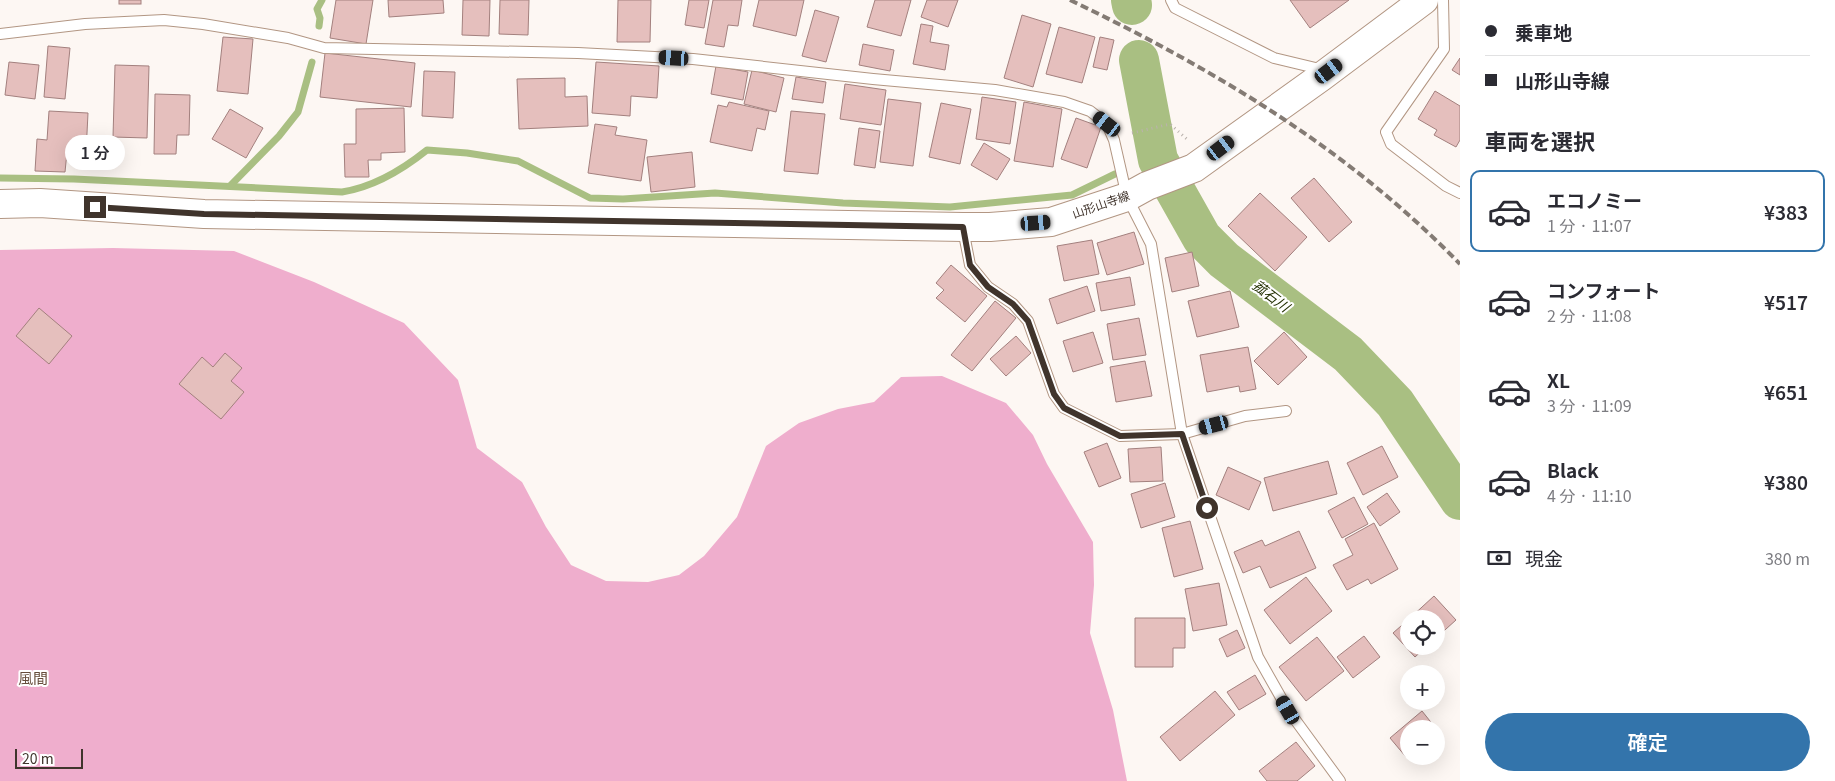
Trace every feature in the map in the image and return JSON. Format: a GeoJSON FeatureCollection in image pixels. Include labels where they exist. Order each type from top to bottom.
{"type":"FeatureCollection","features":[{"type":"Feature","properties":{"kind":"main road","name":"山形山寺線"},"geometry":{"type":"LineString","coordinates":[[0,204],[40,203],[214,214],[963,227],[990,227],[1051,222],[1137,192],[1329,71],[1424,0]]}},
{"type":"Feature","properties":{"kind":"lane"},"geometry":{"type":"LineString","coordinates":[[1171,0],[1175,8],[1274,58],[1329,71]]}},
{"type":"Feature","properties":{"kind":"lane"},"geometry":{"type":"LineString","coordinates":[[1442,0],[1444,49],[1386,132],[1391,144],[1446,186],[1460,193]]}},
{"type":"Feature","properties":{"kind":"lane"},"geometry":{"type":"LineString","coordinates":[[0,34],[86,24],[164,20],[203,24],[288,38],[324,48],[578,53],[693,59],[872,79],[995,90],[1064,102],[1090,111],[1107,124],[1137,192],[1151,244],[1182,434],[1258,657],[1288,710],[1340,781]]}},
{"type":"Feature","properties":{"kind":"lane"},"geometry":{"type":"LineString","coordinates":[[963,227],[970,265],[988,287],[1013,304],[1028,321],[1054,394],[1064,408],[1120,436],[1182,434],[1245,416],[1286,411]]}},
{"type":"Feature","properties":{"kind":"path"},"geometry":{"type":"LineString","coordinates":[[1132,133],[1170,124],[1193,156]]}},
{"type":"Feature","properties":{"kind":"shaded area"},"geometry":{"type":"Polygon","coordinates":[[[113,248],[234,251],[314,282],[404,323],[458,380],[477,448],[522,482],[546,527],[571,565],[606,581],[648,582],[679,575],[704,556],[737,517],[766,446],[799,423],[838,409],[874,402],[901,377],[942,376],[1006,403],[1033,435],[1047,464],[1093,542],[1094,585],[1090,633],[1113,710],[1127,781],[0,781],[0,250],[113,248]]]}},
{"type":"Feature","properties":{"kind":"building"},"geometry":{"type":"Polygon","coordinates":[[[119,0],[141,0],[141,4],[119,4],[119,0]]]}},
{"type":"Feature","properties":{"kind":"building"},"geometry":{"type":"Polygon","coordinates":[[[336,0],[373,0],[366,44],[330,38],[336,0]]]}},
{"type":"Feature","properties":{"kind":"building"},"geometry":{"type":"Polygon","coordinates":[[[388,0],[443,0],[444,13],[389,17],[388,0]]]}},
{"type":"Feature","properties":{"kind":"building"},"geometry":{"type":"Polygon","coordinates":[[[463,0],[490,0],[489,36],[462,35],[463,0]]]}},
{"type":"Feature","properties":{"kind":"building"},"geometry":{"type":"Polygon","coordinates":[[[500,0],[529,0],[528,35],[499,34],[500,0]]]}},
{"type":"Feature","properties":{"kind":"building"},"geometry":{"type":"Polygon","coordinates":[[[618,0],[651,0],[650,42],[617,42],[618,0]]]}},
{"type":"Feature","properties":{"kind":"building"},"geometry":{"type":"Polygon","coordinates":[[[689,0],[709,0],[704,28],[685,25],[689,0]]]}},
{"type":"Feature","properties":{"kind":"building"},"geometry":{"type":"Polygon","coordinates":[[[713,0],[742,0],[738,26],[728,25],[724,47],[705,44],[713,0]]]}},
{"type":"Feature","properties":{"kind":"building"},"geometry":{"type":"Polygon","coordinates":[[[759,0],[804,0],[796,36],[753,26],[759,0]]]}},
{"type":"Feature","properties":{"kind":"building"},"geometry":{"type":"Polygon","coordinates":[[[875,0],[911,0],[901,36],[867,27],[875,0]]]}},
{"type":"Feature","properties":{"kind":"building"},"geometry":{"type":"Polygon","coordinates":[[[927,0],[958,0],[948,27],[921,17],[927,0]]]}},
{"type":"Feature","properties":{"kind":"building"},"geometry":{"type":"Polygon","coordinates":[[[1290,0],[1349,0],[1310,28],[1290,0]]]}},
{"type":"Feature","properties":{"kind":"building"},"geometry":{"type":"Polygon","coordinates":[[[815,10],[839,17],[826,62],[802,56],[815,10]]]}},
{"type":"Feature","properties":{"kind":"building"},"geometry":{"type":"Polygon","coordinates":[[[1022,15],[1051,24],[1033,87],[1004,78],[1022,15]]]}},
{"type":"Feature","properties":{"kind":"building"},"geometry":{"type":"Polygon","coordinates":[[[921,24],[933,26],[930,42],[949,45],[945,70],[913,64],[921,24]]]}},
{"type":"Feature","properties":{"kind":"building"},"geometry":{"type":"Polygon","coordinates":[[[1059,27],[1095,37],[1082,83],[1046,74],[1059,27]]]}},
{"type":"Feature","properties":{"kind":"building"},"geometry":{"type":"Polygon","coordinates":[[[223,37],[253,39],[248,94],[217,91],[223,37]]]}},
{"type":"Feature","properties":{"kind":"building"},"geometry":{"type":"Polygon","coordinates":[[[1100,37],[1114,40],[1107,70],[1093,67],[1100,37]]]}},
{"type":"Feature","properties":{"kind":"building"},"geometry":{"type":"Polygon","coordinates":[[[863,44],[894,50],[890,71],[859,65],[863,44]]]}},
{"type":"Feature","properties":{"kind":"building"},"geometry":{"type":"Polygon","coordinates":[[[48,46],[70,48],[65,99],[44,97],[48,46]]]}},
{"type":"Feature","properties":{"kind":"building"},"geometry":{"type":"Polygon","coordinates":[[[325,53],[415,63],[411,107],[320,97],[325,53]]]}},
{"type":"Feature","properties":{"kind":"building"},"geometry":{"type":"Polygon","coordinates":[[[1460,58],[1460,75],[1452,70],[1460,58]]]}},
{"type":"Feature","properties":{"kind":"building"},"geometry":{"type":"Polygon","coordinates":[[[9,62],[39,65],[35,99],[5,95],[9,62]]]}},
{"type":"Feature","properties":{"kind":"building"},"geometry":{"type":"Polygon","coordinates":[[[596,62],[659,66],[657,98],[631,96],[630,116],[592,113],[596,62]]]}},
{"type":"Feature","properties":{"kind":"building"},"geometry":{"type":"Polygon","coordinates":[[[115,65],[149,66],[147,138],[113,137],[115,65]]]}},
{"type":"Feature","properties":{"kind":"building"},"geometry":{"type":"Polygon","coordinates":[[[716,66],[748,72],[743,100],[711,94],[716,66]]]}},
{"type":"Feature","properties":{"kind":"building"},"geometry":{"type":"Polygon","coordinates":[[[752,70],[784,78],[776,112],[744,104],[752,70]]]}},
{"type":"Feature","properties":{"kind":"building"},"geometry":{"type":"Polygon","coordinates":[[[424,71],[455,72],[453,118],[422,116],[424,71]]]}},
{"type":"Feature","properties":{"kind":"building"},"geometry":{"type":"Polygon","coordinates":[[[796,77],[826,82],[823,103],[792,99],[796,77]]]}},
{"type":"Feature","properties":{"kind":"building"},"geometry":{"type":"Polygon","coordinates":[[[565,78],[565,97],[587,96],[588,126],[519,129],[517,79],[565,78]]]}},
{"type":"Feature","properties":{"kind":"building"},"geometry":{"type":"Polygon","coordinates":[[[845,84],[886,90],[881,125],[840,119],[845,84]]]}},
{"type":"Feature","properties":{"kind":"building"},"geometry":{"type":"Polygon","coordinates":[[[1435,91],[1460,106],[1460,140],[1456,147],[1434,135],[1437,130],[1418,119],[1435,91]]]}},
{"type":"Feature","properties":{"kind":"building"},"geometry":{"type":"Polygon","coordinates":[[[155,94],[190,95],[189,135],[177,135],[176,154],[154,154],[155,94]]]}},
{"type":"Feature","properties":{"kind":"building"},"geometry":{"type":"Polygon","coordinates":[[[982,97],[1016,102],[1010,144],[976,139],[982,97]]]}},
{"type":"Feature","properties":{"kind":"building"},"geometry":{"type":"Polygon","coordinates":[[[888,99],[921,103],[913,166],[880,162],[888,99]]]}},
{"type":"Feature","properties":{"kind":"building"},"geometry":{"type":"Polygon","coordinates":[[[729,102],[769,111],[765,130],[757,128],[752,151],[710,142],[718,105],[727,107],[729,102]]]}},
{"type":"Feature","properties":{"kind":"building"},"geometry":{"type":"Polygon","coordinates":[[[1024,102],[1062,109],[1053,167],[1014,161],[1024,102]]]}},
{"type":"Feature","properties":{"kind":"building"},"geometry":{"type":"Polygon","coordinates":[[[941,103],[971,109],[960,164],[929,157],[941,103]]]}},
{"type":"Feature","properties":{"kind":"building"},"geometry":{"type":"Polygon","coordinates":[[[404,108],[405,152],[381,153],[381,160],[368,160],[369,177],[345,177],[344,144],[356,144],[356,109],[404,108]]]}},
{"type":"Feature","properties":{"kind":"building"},"geometry":{"type":"Polygon","coordinates":[[[230,109],[263,128],[246,158],[212,139],[230,109]]]}},
{"type":"Feature","properties":{"kind":"building"},"geometry":{"type":"Polygon","coordinates":[[[49,111],[88,113],[86,153],[67,152],[65,172],[35,171],[37,139],[47,140],[49,111]]]}},
{"type":"Feature","properties":{"kind":"building"},"geometry":{"type":"Polygon","coordinates":[[[791,111],[825,114],[818,174],[784,171],[791,111]]]}},
{"type":"Feature","properties":{"kind":"building"},"geometry":{"type":"Polygon","coordinates":[[[1076,118],[1101,127],[1087,168],[1061,159],[1076,118]]]}},
{"type":"Feature","properties":{"kind":"building"},"geometry":{"type":"Polygon","coordinates":[[[595,124],[617,127],[615,135],[647,140],[641,181],[588,173],[595,124]]]}},
{"type":"Feature","properties":{"kind":"building"},"geometry":{"type":"Polygon","coordinates":[[[859,128],[880,131],[875,168],[854,165],[859,128]]]}},
{"type":"Feature","properties":{"kind":"building"},"geometry":{"type":"Polygon","coordinates":[[[984,143],[1010,159],[997,180],[971,165],[984,143]]]}},
{"type":"Feature","properties":{"kind":"building"},"geometry":{"type":"Polygon","coordinates":[[[692,152],[695,187],[651,192],[647,157],[692,152]]]}},
{"type":"Feature","properties":{"kind":"building"},"geometry":{"type":"Polygon","coordinates":[[[1314,178],[1352,222],[1329,242],[1291,198],[1314,178]]]}},
{"type":"Feature","properties":{"kind":"building"},"geometry":{"type":"Polygon","coordinates":[[[1260,193],[1307,237],[1275,271],[1228,226],[1260,193]]]}},
{"type":"Feature","properties":{"kind":"building"},"geometry":{"type":"Polygon","coordinates":[[[1134,232],[1144,264],[1107,275],[1097,243],[1134,232]]]}},
{"type":"Feature","properties":{"kind":"building"},"geometry":{"type":"Polygon","coordinates":[[[1092,240],[1099,274],[1064,281],[1057,246],[1092,240]]]}},
{"type":"Feature","properties":{"kind":"building"},"geometry":{"type":"Polygon","coordinates":[[[1192,252],[1199,286],[1172,292],[1165,258],[1192,252]]]}},
{"type":"Feature","properties":{"kind":"building"},"geometry":{"type":"Polygon","coordinates":[[[951,265],[987,296],[965,322],[936,298],[944,290],[936,283],[951,265]]]}},
{"type":"Feature","properties":{"kind":"building"},"geometry":{"type":"Polygon","coordinates":[[[1130,277],[1135,305],[1101,311],[1096,283],[1130,277]]]}},
{"type":"Feature","properties":{"kind":"building"},"geometry":{"type":"Polygon","coordinates":[[[1087,286],[1095,311],[1057,324],[1049,299],[1087,286]]]}},
{"type":"Feature","properties":{"kind":"building"},"geometry":{"type":"Polygon","coordinates":[[[1230,291],[1239,327],[1197,337],[1188,301],[1230,291]]]}},
{"type":"Feature","properties":{"kind":"building"},"geometry":{"type":"Polygon","coordinates":[[[995,301],[1016,318],[972,371],[951,355],[995,301]]]}},
{"type":"Feature","properties":{"kind":"building"},"geometry":{"type":"Polygon","coordinates":[[[39,308],[72,336],[49,364],[16,336],[39,308]]]}},
{"type":"Feature","properties":{"kind":"building"},"geometry":{"type":"Polygon","coordinates":[[[1139,318],[1146,355],[1113,360],[1107,324],[1139,318]]]}},
{"type":"Feature","properties":{"kind":"building"},"geometry":{"type":"Polygon","coordinates":[[[1093,332],[1103,363],[1073,372],[1063,341],[1093,332]]]}},
{"type":"Feature","properties":{"kind":"building"},"geometry":{"type":"Polygon","coordinates":[[[1284,332],[1307,357],[1278,385],[1254,361],[1284,332]]]}},
{"type":"Feature","properties":{"kind":"building"},"geometry":{"type":"Polygon","coordinates":[[[1016,336],[1031,353],[1006,376],[990,359],[1016,336]]]}},
{"type":"Feature","properties":{"kind":"building"},"geometry":{"type":"Polygon","coordinates":[[[1248,347],[1256,389],[1240,392],[1239,386],[1207,392],[1200,355],[1248,347]]]}},
{"type":"Feature","properties":{"kind":"building"},"geometry":{"type":"Polygon","coordinates":[[[225,353],[242,368],[231,381],[244,392],[221,419],[179,384],[202,357],[213,367],[225,353]]]}},
{"type":"Feature","properties":{"kind":"building"},"geometry":{"type":"Polygon","coordinates":[[[1145,361],[1152,396],[1116,402],[1110,367],[1145,361]]]}},
{"type":"Feature","properties":{"kind":"building"},"geometry":{"type":"Polygon","coordinates":[[[1107,443],[1121,478],[1099,487],[1084,452],[1107,443]]]}},
{"type":"Feature","properties":{"kind":"building"},"geometry":{"type":"Polygon","coordinates":[[[1382,446],[1398,477],[1363,495],[1347,463],[1382,446]]]}},
{"type":"Feature","properties":{"kind":"building"},"geometry":{"type":"Polygon","coordinates":[[[1161,447],[1163,481],[1130,482],[1128,449],[1161,447]]]}},
{"type":"Feature","properties":{"kind":"building"},"geometry":{"type":"Polygon","coordinates":[[[1328,461],[1337,494],[1273,511],[1264,478],[1328,461]]]}},
{"type":"Feature","properties":{"kind":"building"},"geometry":{"type":"Polygon","coordinates":[[[1228,467],[1261,482],[1249,510],[1216,495],[1228,467]]]}},
{"type":"Feature","properties":{"kind":"building"},"geometry":{"type":"Polygon","coordinates":[[[1165,483],[1175,517],[1141,528],[1131,494],[1165,483]]]}},
{"type":"Feature","properties":{"kind":"building"},"geometry":{"type":"Polygon","coordinates":[[[1387,493],[1400,512],[1380,526],[1367,507],[1387,493]]]}},
{"type":"Feature","properties":{"kind":"building"},"geometry":{"type":"Polygon","coordinates":[[[1354,497],[1368,524],[1342,538],[1328,511],[1354,497]]]}},
{"type":"Feature","properties":{"kind":"building"},"geometry":{"type":"Polygon","coordinates":[[[1190,521],[1203,569],[1174,577],[1162,528],[1190,521]]]}},
{"type":"Feature","properties":{"kind":"building"},"geometry":{"type":"Polygon","coordinates":[[[1374,523],[1398,569],[1371,584],[1368,579],[1347,590],[1333,565],[1353,555],[1345,539],[1374,523]]]}},
{"type":"Feature","properties":{"kind":"building"},"geometry":{"type":"Polygon","coordinates":[[[1299,531],[1316,568],[1270,588],[1260,566],[1243,573],[1234,552],[1262,540],[1265,546],[1299,531]]]}},
{"type":"Feature","properties":{"kind":"building"},"geometry":{"type":"Polygon","coordinates":[[[1306,577],[1332,611],[1290,644],[1264,610],[1306,577]]]}},
{"type":"Feature","properties":{"kind":"building"},"geometry":{"type":"Polygon","coordinates":[[[1219,583],[1227,625],[1193,631],[1185,589],[1219,583]]]}},
{"type":"Feature","properties":{"kind":"building"},"geometry":{"type":"Polygon","coordinates":[[[1434,596],[1456,620],[1445,630],[1445,610],[1419,610],[1434,596]]]}},
{"type":"Feature","properties":{"kind":"building"},"geometry":{"type":"Polygon","coordinates":[[[1135,618],[1185,618],[1185,648],[1173,648],[1173,667],[1135,667],[1135,618]]]}},
{"type":"Feature","properties":{"kind":"building"},"geometry":{"type":"Polygon","coordinates":[[[1400,627],[1400,641],[1393,633],[1400,627]]]}},
{"type":"Feature","properties":{"kind":"building"},"geometry":{"type":"Polygon","coordinates":[[[1237,630],[1245,648],[1227,657],[1219,639],[1237,630]]]}},
{"type":"Feature","properties":{"kind":"building"},"geometry":{"type":"Polygon","coordinates":[[[1364,636],[1380,657],[1353,678],[1337,657],[1364,636]]]}},
{"type":"Feature","properties":{"kind":"building"},"geometry":{"type":"Polygon","coordinates":[[[1317,637],[1344,671],[1306,701],[1279,667],[1317,637]]]}},
{"type":"Feature","properties":{"kind":"building"},"geometry":{"type":"Polygon","coordinates":[[[1255,675],[1266,694],[1239,710],[1227,692],[1255,675]]]}},
{"type":"Feature","properties":{"kind":"building"},"geometry":{"type":"Polygon","coordinates":[[[1215,691],[1235,715],[1180,761],[1160,737],[1215,691]]]}},
{"type":"Feature","properties":{"kind":"building"},"geometry":{"type":"Polygon","coordinates":[[[1422,711],[1429,720],[1411,720],[1422,711]]]}},
{"type":"Feature","properties":{"kind":"building"},"geometry":{"type":"Polygon","coordinates":[[[1400,730],[1400,750],[1390,738],[1400,730]]]}},
{"type":"Feature","properties":{"kind":"building"},"geometry":{"type":"Polygon","coordinates":[[[1296,742],[1315,766],[1297,781],[1267,781],[1259,771],[1296,742]]]}},
{"type":"Feature","properties":{"kind":"waterway"},"geometry":{"type":"LineString","coordinates":[[319,26],[320,18],[317,9],[322,0]]}},
{"type":"Feature","properties":{"kind":"waterway","name":"菰石川"},"geometry":{"type":"LineString","coordinates":[[1131,0],[1132,5]]}},
{"type":"Feature","properties":{"kind":"waterway","name":"菰石川"},"geometry":{"type":"LineString","coordinates":[[1139,60],[1158,160],[1202,238],[1224,260],[1348,354],[1395,403],[1460,500]]}},
{"type":"Feature","properties":{"kind":"waterway"},"geometry":{"type":"LineString","coordinates":[[230,186],[279,136],[298,112],[312,62]]}},
{"type":"Feature","properties":{"kind":"waterway"},"geometry":{"type":"LineString","coordinates":[[0,178],[74,179],[342,192],[354,190],[387,177],[427,150],[467,153],[518,161],[590,198],[623,199],[715,193],[843,203],[950,207],[1072,195],[1115,174]]}},
{"type":"Feature","properties":{"kind":"waterway"},"geometry":{"type":"LineString","coordinates":[[1149,157],[1156,153]]}},
{"type":"Feature","properties":{"kind":"railway"},"geometry":{"type":"LineString","coordinates":[[1070,0],[1176,54],[1277,115],[1325,148],[1372,184],[1417,222],[1460,264]]}},
{"type":"Feature","properties":{"kind":"district","name":"風間"},"geometry":{"type":"Point","coordinates":[33,679]}},
{"type":"Feature","properties":{"kind":"route"},"geometry":{"type":"LineString","coordinates":[[95,207],[204,214],[963,227],[970,265],[988,287],[1013,304],[1028,321],[1054,394],[1064,408],[1120,436],[1182,434],[1207,508]]}}]}
